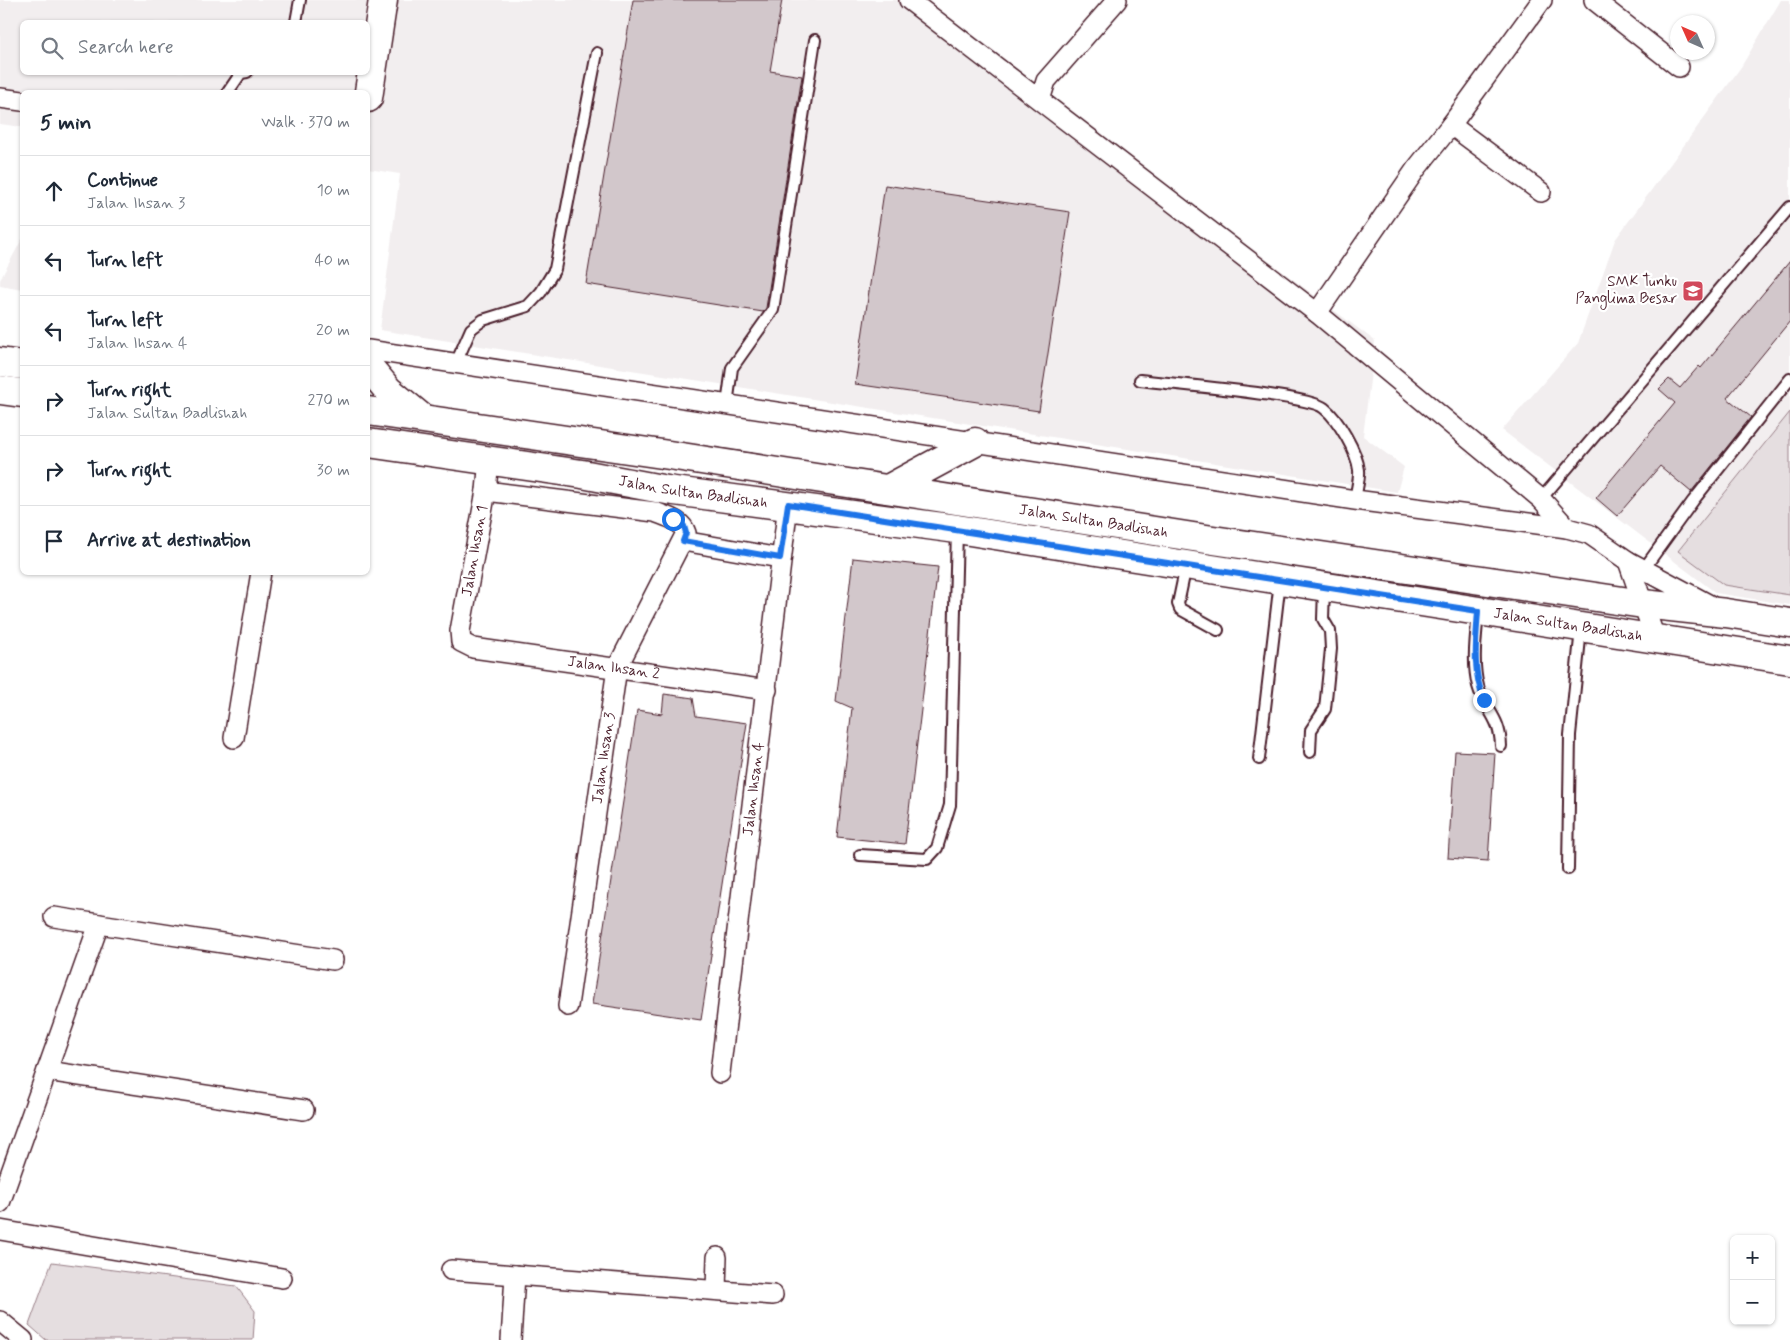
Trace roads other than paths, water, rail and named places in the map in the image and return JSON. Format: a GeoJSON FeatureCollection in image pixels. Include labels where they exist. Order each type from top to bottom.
{"type":"FeatureCollection","features":[{"type":"Feature","properties":{"kind":"main road"},"geometry":{"type":"LineString","coordinates":[[369,90],[383,0]]}},
{"type":"Feature","properties":{"kind":"main road"},"geometry":{"type":"LineString","coordinates":[[0,362],[20,365]]}},
{"type":"Feature","properties":{"kind":"main road"},"geometry":{"type":"LineString","coordinates":[[370,368],[388,390],[422,418]]}},
{"type":"Feature","properties":{"kind":"main road"},"geometry":{"type":"LineString","coordinates":[[0,390],[20,393]]}},
{"type":"Feature","properties":{"kind":"main road","name":"Jalan Sultan Badlishah"},"geometry":{"type":"LineString","coordinates":[[370,411],[1643,604],[1726,613],[1790,623]]}},
{"type":"Feature","properties":{"kind":"main road"},"geometry":{"type":"LineString","coordinates":[[888,489],[975,442]]}},
{"type":"Feature","properties":{"kind":"main road","name":"Jalan Sultan Badlishah"},"geometry":{"type":"LineString","coordinates":[[370,443],[489,460],[667,490],[788,504],[957,529],[1581,629],[1655,638],[1790,660]]}},
{"type":"Feature","properties":{"kind":"street"},"geometry":{"type":"LineString","coordinates":[[909,0],[1317,313],[1541,499],[1567,528]]}},
{"type":"Feature","properties":{"kind":"street"},"geometry":{"type":"LineString","coordinates":[[1040,100],[1046,81],[1117,0]]}},
{"type":"Feature","properties":{"kind":"street"},"geometry":{"type":"LineString","coordinates":[[1317,313],[1416,169],[1451,125],[1542,0]]}},
{"type":"Feature","properties":{"kind":"street"},"geometry":{"type":"LineString","coordinates":[[1594,0],[1679,67]]}},
{"type":"Feature","properties":{"kind":"street"},"geometry":{"type":"LineString","coordinates":[[0,98],[20,101]]}},
{"type":"Feature","properties":{"kind":"street"},"geometry":{"type":"LineString","coordinates":[[1451,125],[1541,192]]}},
{"type":"Feature","properties":{"kind":"street"},"geometry":{"type":"LineString","coordinates":[[370,350],[1355,500],[1567,528],[1590,534],[1636,566],[1690,596],[1726,613]]}},
{"type":"Feature","properties":{"kind":"street","name":"Jalan Ihsan 1"},"geometry":{"type":"LineString","coordinates":[[461,642],[460,631],[486,491],[489,460]]}},
{"type":"Feature","properties":{"kind":"street"},"geometry":{"type":"LineString","coordinates":[[486,491],[655,512],[673,519],[683,534],[780,558]]}},
{"type":"Feature","properties":{"kind":"street","name":"Jalan Ihsan 4"},"geometry":{"type":"LineString","coordinates":[[720,1073],[767,690],[780,558],[788,504]]}},
{"type":"Feature","properties":{"kind":"street","name":"Jalan Ihsan 3"},"geometry":{"type":"LineString","coordinates":[[568,1006],[616,668],[683,534]]}},
{"type":"Feature","properties":{"kind":"street"},"geometry":{"type":"LineString","coordinates":[[1636,566],[1643,604],[1655,638]]}},
{"type":"Feature","properties":{"kind":"street"},"geometry":{"type":"LineString","coordinates":[[234,738],[261,575]]}},
{"type":"Feature","properties":{"kind":"street","name":"Jalan Ihsan 2"},"geometry":{"type":"LineString","coordinates":[[461,642],[473,648],[767,690]]}},
{"type":"Feature","properties":{"kind":"street"},"geometry":{"type":"LineString","coordinates":[[54,918],[333,960]]}},
{"type":"Feature","properties":{"kind":"street"},"geometry":{"type":"LineString","coordinates":[[0,1203],[99,924]]}},
{"type":"Feature","properties":{"kind":"street"},"geometry":{"type":"LineString","coordinates":[[47,1071],[304,1110]]}},
{"type":"Feature","properties":{"kind":"street"},"geometry":{"type":"LineString","coordinates":[[0,1230],[282,1278]]}},
{"type":"Feature","properties":{"kind":"street"},"geometry":{"type":"LineString","coordinates":[[716,1290],[717,1257]]}},
{"type":"Feature","properties":{"kind":"street"},"geometry":{"type":"LineString","coordinates":[[451,1270],[773,1294]]}},
{"type":"Feature","properties":{"kind":"street"},"geometry":{"type":"LineString","coordinates":[[511,1340],[515,1274]]}},
{"type":"Feature","properties":{"kind":"street"},"geometry":{"type":"LineString","coordinates":[[0,1321],[23,1340]]}},
{"type":"Feature","properties":{"kind":"lane"},"geometry":{"type":"LineString","coordinates":[[296,20],[300,0]]}},
{"type":"Feature","properties":{"kind":"lane"},"geometry":{"type":"LineString","coordinates":[[727,405],[732,368],[773,310],[815,40]]}},
{"type":"Feature","properties":{"kind":"lane"},"geometry":{"type":"LineString","coordinates":[[456,364],[471,328],[483,320],[528,306],[541,292],[555,269],[597,53]]}},
{"type":"Feature","properties":{"kind":"lane"},"geometry":{"type":"LineString","coordinates":[[229,90],[240,75]]}},
{"type":"Feature","properties":{"kind":"lane"},"geometry":{"type":"LineString","coordinates":[[1541,499],[1790,207]]}},
{"type":"Feature","properties":{"kind":"lane"},"geometry":{"type":"LineString","coordinates":[[1636,566],[1693,501],[1790,379]]}},
{"type":"Feature","properties":{"kind":"lane"},"geometry":{"type":"LineString","coordinates":[[1140,380],[1295,398],[1323,406],[1341,428],[1359,470],[1355,500]]}},
{"type":"Feature","properties":{"kind":"lane"},"geometry":{"type":"LineString","coordinates":[[860,855],[927,859],[937,848],[950,805],[957,529]]}},
{"type":"Feature","properties":{"kind":"lane"},"geometry":{"type":"LineString","coordinates":[[1186,565],[1178,604],[1180,609],[1218,630]]}},
{"type":"Feature","properties":{"kind":"lane"},"geometry":{"type":"LineString","coordinates":[[1260,759],[1281,580]]}},
{"type":"Feature","properties":{"kind":"lane"},"geometry":{"type":"LineString","coordinates":[[1310,752],[1311,730],[1325,709],[1331,649],[1330,631],[1323,619],[1324,587]]}},
{"type":"Feature","properties":{"kind":"lane"},"geometry":{"type":"LineString","coordinates":[[1478,611],[1475,653],[1478,685],[1500,731],[1501,746]]}},
{"type":"Feature","properties":{"kind":"lane"},"geometry":{"type":"LineString","coordinates":[[1568,870],[1570,736],[1581,629]]}},
{"type":"Feature","properties":{"kind":"place","name":"SMK Tunku Panglima Besar"},"geometry":{"type":"Point","coordinates":[1693,291]}}]}
